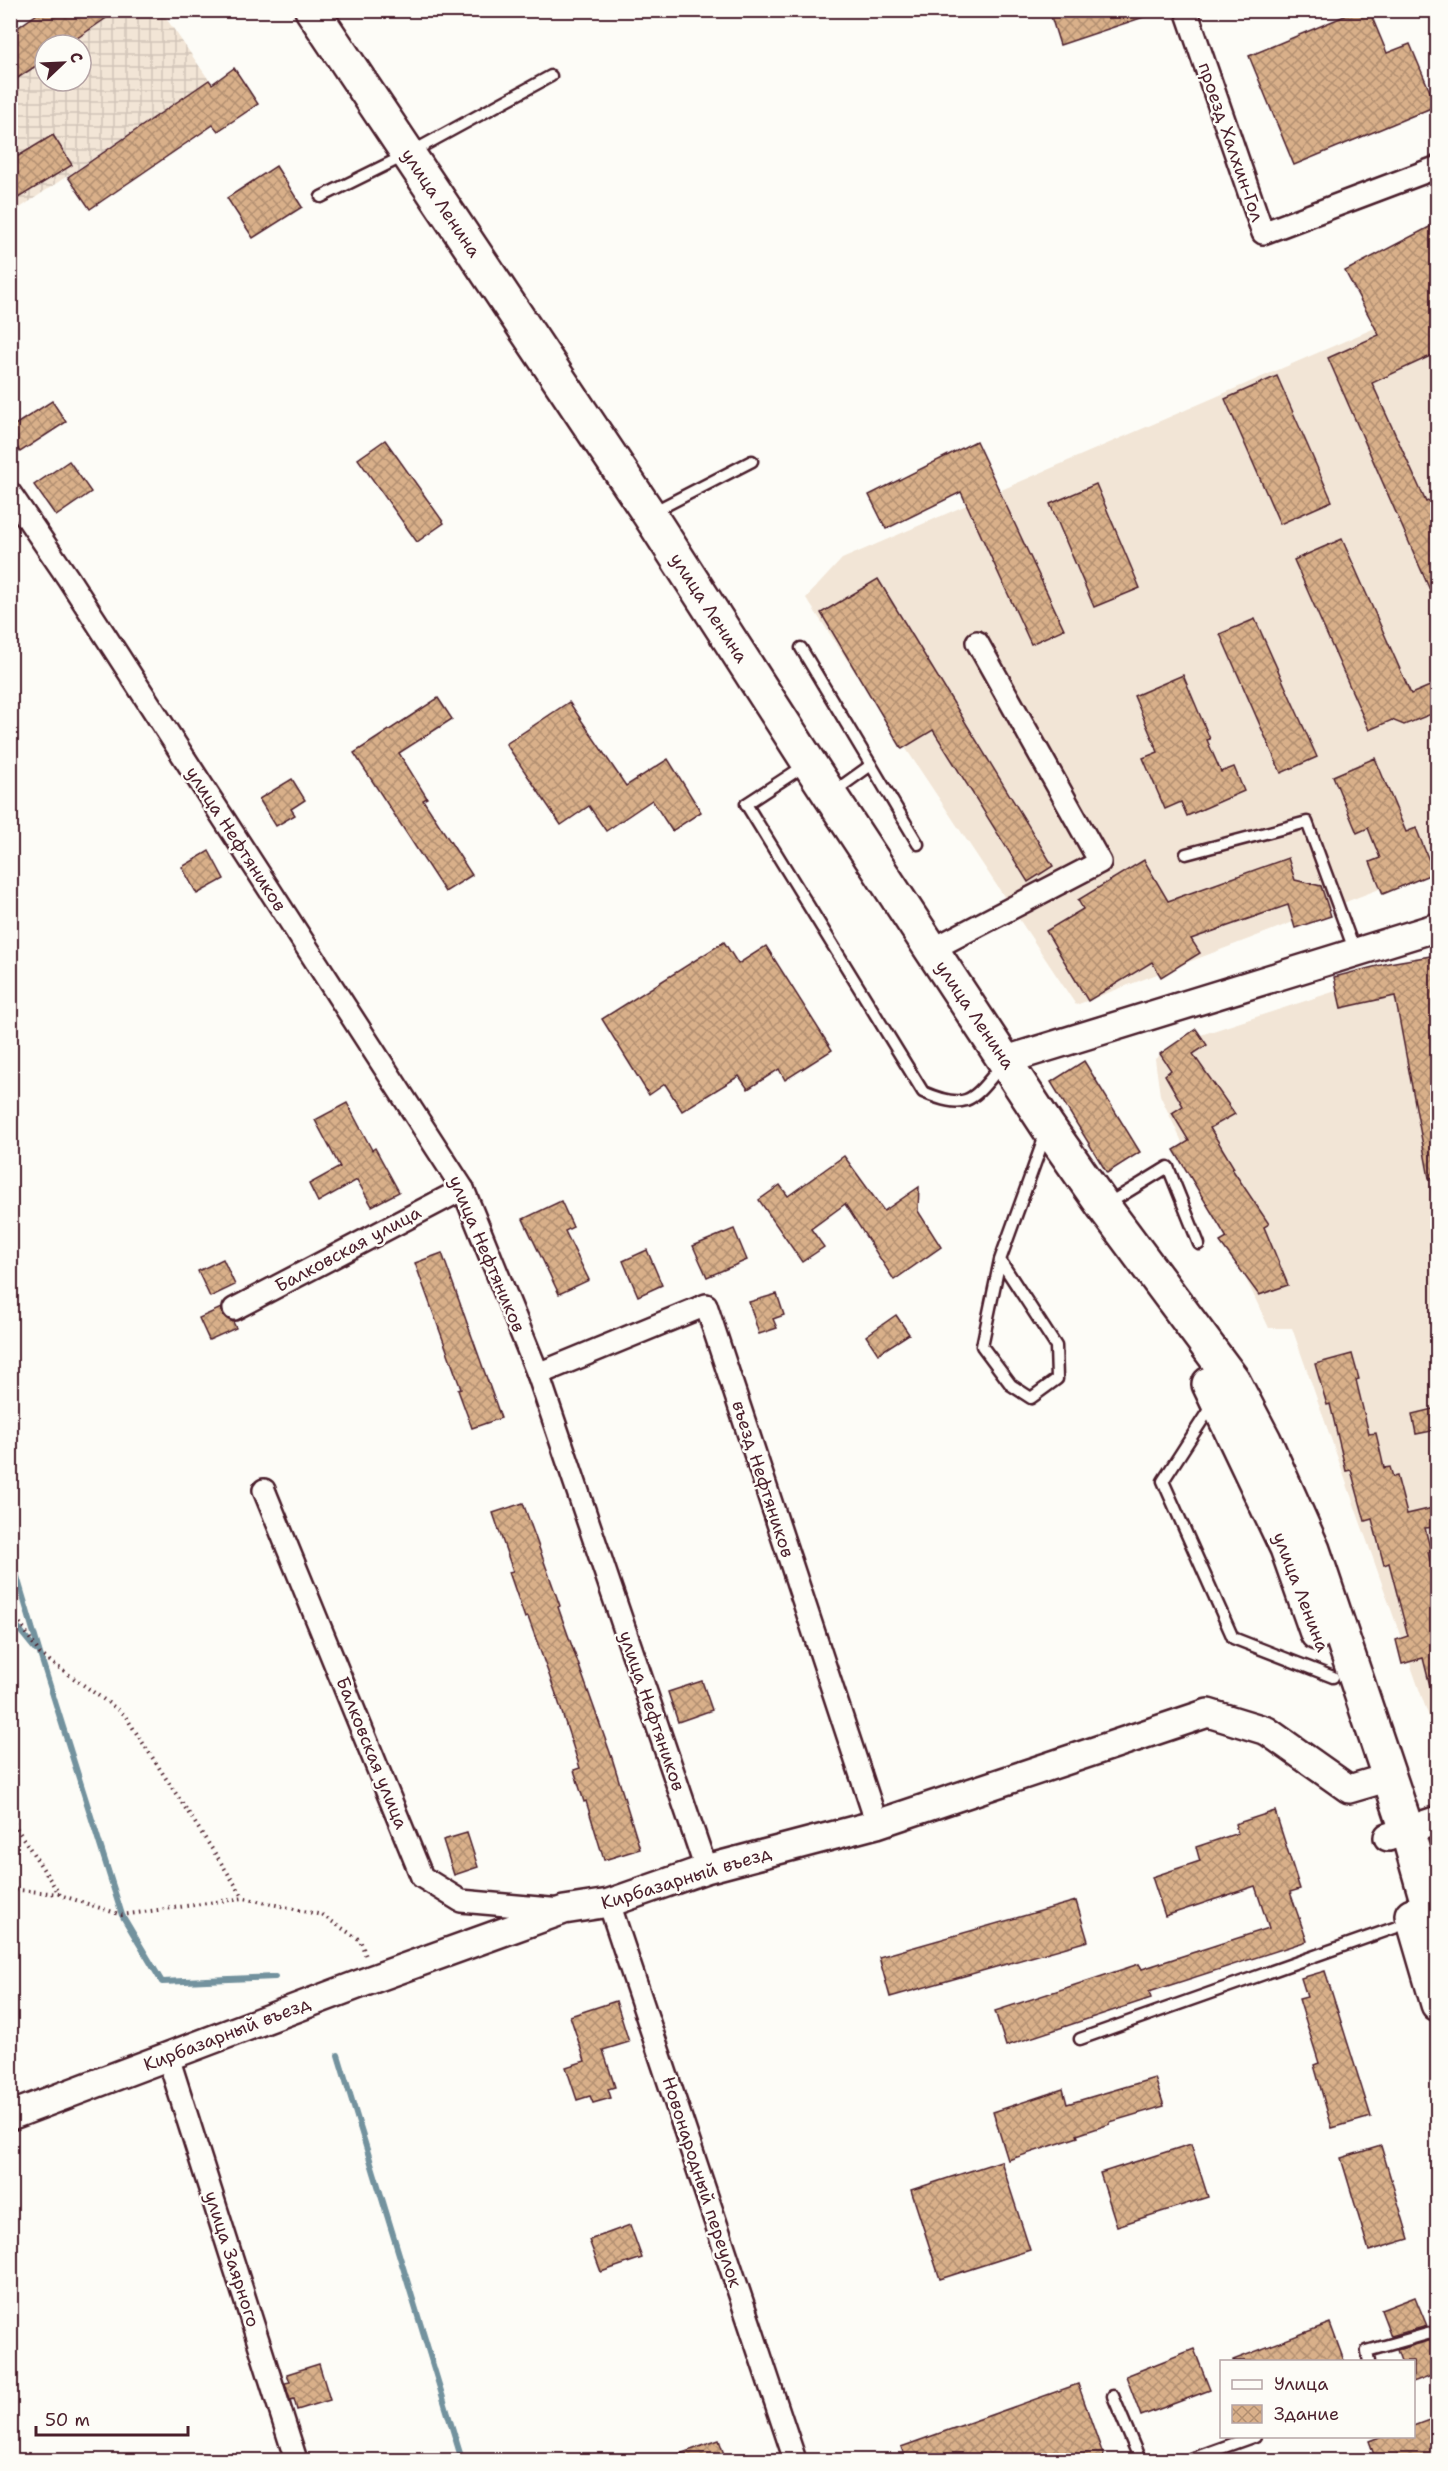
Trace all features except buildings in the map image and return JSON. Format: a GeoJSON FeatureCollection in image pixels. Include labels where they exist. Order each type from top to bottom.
{"type":"FeatureCollection","features":[{"type":"Feature","properties":{"kind":"main road","name":"улица Ленина"},"geometry":{"type":"LineString","coordinates":[[312,10],[649,514],[1048,1127],[1104,1207],[1232,1379],[1264,1440],[1312,1550],[1380,1780]]}},
{"type":"Feature","properties":{"kind":"main road","name":"улица Ленина"},"geometry":{"type":"LineString","coordinates":[[1104,1207],[1218,1398],[1287,1548],[1333,1677],[1380,1780],[1411,1829],[1437,2004]]}},
{"type":"Feature","properties":{"kind":"street","name":"проезд Халхин-Гол"},"geometry":{"type":"LineString","coordinates":[[1186,10],[1263,233],[1437,167]]}},
{"type":"Feature","properties":{"kind":"street","name":"улица Нефтяников"},"geometry":{"type":"LineString","coordinates":[[10,493],[68,578],[463,1189],[538,1374],[706,1869]]}},
{"type":"Feature","properties":{"kind":"street"},"geometry":{"type":"LineString","coordinates":[[931,950],[1100,862],[977,642]]}},
{"type":"Feature","properties":{"kind":"street"},"geometry":{"type":"LineString","coordinates":[[1006,1060],[1437,927]]}},
{"type":"Feature","properties":{"kind":"street","name":"Балковская улица"},"geometry":{"type":"LineString","coordinates":[[234,1309],[463,1189]]}},
{"type":"Feature","properties":{"kind":"street","name":"въезд Нефтяников"},"geometry":{"type":"LineString","coordinates":[[538,1374],[706,1305],[877,1824]]}},
{"type":"Feature","properties":{"kind":"street","name":"Балковская улица"},"geometry":{"type":"LineString","coordinates":[[264,1490],[422,1877],[460,1901],[564,1910]]}},
{"type":"Feature","properties":{"kind":"street","name":"Кирбазарный въезд"},"geometry":{"type":"LineString","coordinates":[[10,2116],[373,1978],[564,1910],[609,1903],[706,1869],[877,1824],[1208,1713],[1267,1731],[1348,1790],[1380,1780]]}},
{"type":"Feature","properties":{"kind":"street","name":"Новонародный переулок"},"geometry":{"type":"LineString","coordinates":[[609,1903],[795,2460]]}},
{"type":"Feature","properties":{"kind":"street","name":"улица Заярного"},"geometry":{"type":"LineString","coordinates":[[168,2057],[296,2460]]}},
{"type":"Feature","properties":{"kind":"lane"},"geometry":{"type":"LineString","coordinates":[[321,197],[408,154],[551,76]]}},
{"type":"Feature","properties":{"kind":"lane"},"geometry":{"type":"LineString","coordinates":[[649,514],[752,461]]}},
{"type":"Feature","properties":{"kind":"lane"},"geometry":{"type":"LineString","coordinates":[[801,648],[918,844]]}},
{"type":"Feature","properties":{"kind":"lane"},"geometry":{"type":"LineString","coordinates":[[809,763],[746,804],[923,1092],[948,1102],[973,1098],[1006,1060]]}},
{"type":"Feature","properties":{"kind":"lane"},"geometry":{"type":"LineString","coordinates":[[830,795],[872,765]]}},
{"type":"Feature","properties":{"kind":"lane"},"geometry":{"type":"LineString","coordinates":[[1186,854],[1307,822],[1355,952]]}},
{"type":"Feature","properties":{"kind":"lane"},"geometry":{"type":"LineString","coordinates":[[1000,1260],[1056,1346],[1057,1379],[1031,1398],[1011,1385],[982,1346],[1000,1260],[1048,1127]]}},
{"type":"Feature","properties":{"kind":"lane"},"geometry":{"type":"LineString","coordinates":[[1104,1207],[1168,1167],[1199,1244]]}},
{"type":"Feature","properties":{"kind":"lane"},"geometry":{"type":"LineString","coordinates":[[1218,1398],[1163,1481],[1233,1638],[1333,1677]]}},
{"type":"Feature","properties":{"kind":"lane"},"geometry":{"type":"LineString","coordinates":[[1080,2039],[1427,1925]]}},
{"type":"Feature","properties":{"kind":"lane"},"geometry":{"type":"LineString","coordinates":[[1370,2360],[1367,2351],[1437,2331]]}},
{"type":"Feature","properties":{"kind":"lane"},"geometry":{"type":"LineString","coordinates":[[1113,2396],[1140,2460]]}},
{"type":"Feature","properties":{"kind":"lane"},"geometry":{"type":"LineString","coordinates":[[1188,2460],[1249,2438]]}},
{"type":"Feature","properties":{"kind":"path"},"geometry":{"type":"LineString","coordinates":[[10,1608],[40,1654],[124,1714],[244,1898]]}},
{"type":"Feature","properties":{"kind":"path"},"geometry":{"type":"LineString","coordinates":[[10,1818],[60,1894]]}},
{"type":"Feature","properties":{"kind":"path"},"geometry":{"type":"LineString","coordinates":[[10,1888],[60,1894],[122,1915],[244,1898],[322,1915],[360,1940],[373,1978]]}},
{"type":"Feature","properties":{"kind":"shaded area"},"geometry":{"type":"Polygon","coordinates":[[[43,11],[161,11],[209,80],[11,214],[11,33],[43,11]]]}},
{"type":"Feature","properties":{"kind":"shaded area"},"geometry":{"type":"Polygon","coordinates":[[[1437,301],[1437,867],[1076,1005],[806,598],[842,559],[1437,301]]]}},
{"type":"Feature","properties":{"kind":"shaded area"},"geometry":{"type":"Polygon","coordinates":[[[1437,958],[1437,1740],[1292,1328],[1269,1328],[1160,1095],[1155,1059],[1176,1043],[1437,958]]]}},
{"type":"Feature","properties":{"kind":"waterway"},"geometry":{"type":"LineString","coordinates":[[10,1553],[122,1915],[162,1982],[275,1977]]}},
{"type":"Feature","properties":{"kind":"waterway"},"geometry":{"type":"LineString","coordinates":[[10,1618],[36,1650]]}},
{"type":"Feature","properties":{"kind":"waterway"},"geometry":{"type":"LineString","coordinates":[[338,2055],[462,2460]]}}]}
